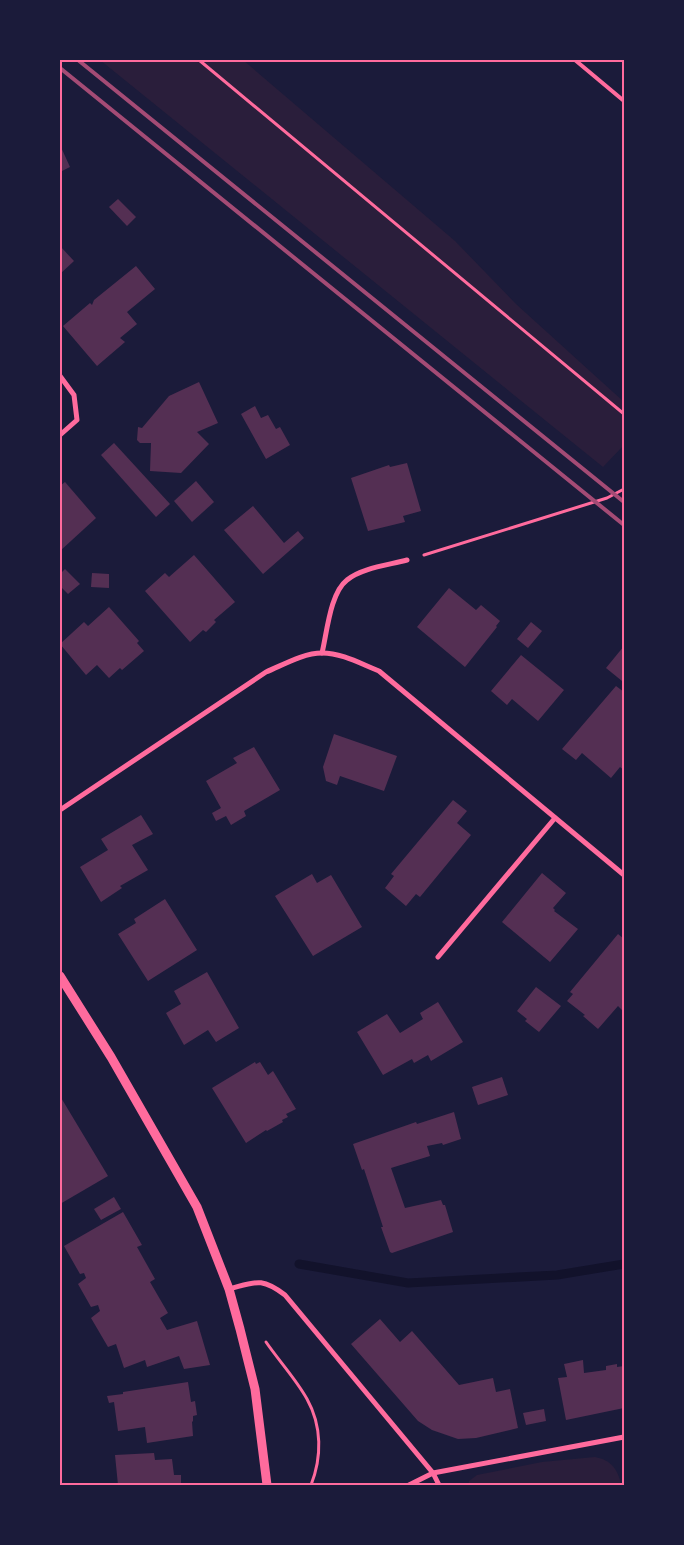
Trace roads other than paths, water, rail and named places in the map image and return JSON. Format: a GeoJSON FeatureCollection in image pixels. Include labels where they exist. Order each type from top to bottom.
{"type":"FeatureCollection","features":[{"type":"Feature","properties":{"kind":"street"},"geometry":{"type":"LineString","coordinates":[[60,376],[74,395],[77,420],[60,435]]}},
{"type":"Feature","properties":{"kind":"street"},"geometry":{"type":"LineString","coordinates":[[322,653],[335,597],[347,580],[365,571],[407,560]]}},
{"type":"Feature","properties":{"kind":"street"},"geometry":{"type":"LineString","coordinates":[[60,810],[266,672],[297,658],[322,653],[350,658],[379,671],[624,875]]}},
{"type":"Feature","properties":{"kind":"street"},"geometry":{"type":"LineString","coordinates":[[438,957],[555,818]]}},
{"type":"Feature","properties":{"kind":"street"},"geometry":{"type":"LineString","coordinates":[[60,976],[110,1057],[197,1207],[229,1289],[255,1389],[267,1485]]}},
{"type":"Feature","properties":{"kind":"street"},"geometry":{"type":"LineString","coordinates":[[229,1289],[259,1282],[275,1287],[285,1295],[433,1473],[439,1485]]}},
{"type":"Feature","properties":{"kind":"street"},"geometry":{"type":"LineString","coordinates":[[409,1485],[433,1473],[624,1437]]}},
{"type":"Feature","properties":{"kind":"lane"},"geometry":{"type":"LineString","coordinates":[[576,60],[624,101]]}},
{"type":"Feature","properties":{"kind":"waterway"},"geometry":{"type":"LineString","coordinates":[[299,1264],[408,1283],[557,1275],[624,1264]]}},
{"type":"Feature","properties":{"kind":"railway"},"geometry":{"type":"LineString","coordinates":[[78,60],[624,502]]}},
{"type":"Feature","properties":{"kind":"railway"},"geometry":{"type":"LineString","coordinates":[[60,68],[624,525]]}}]}
